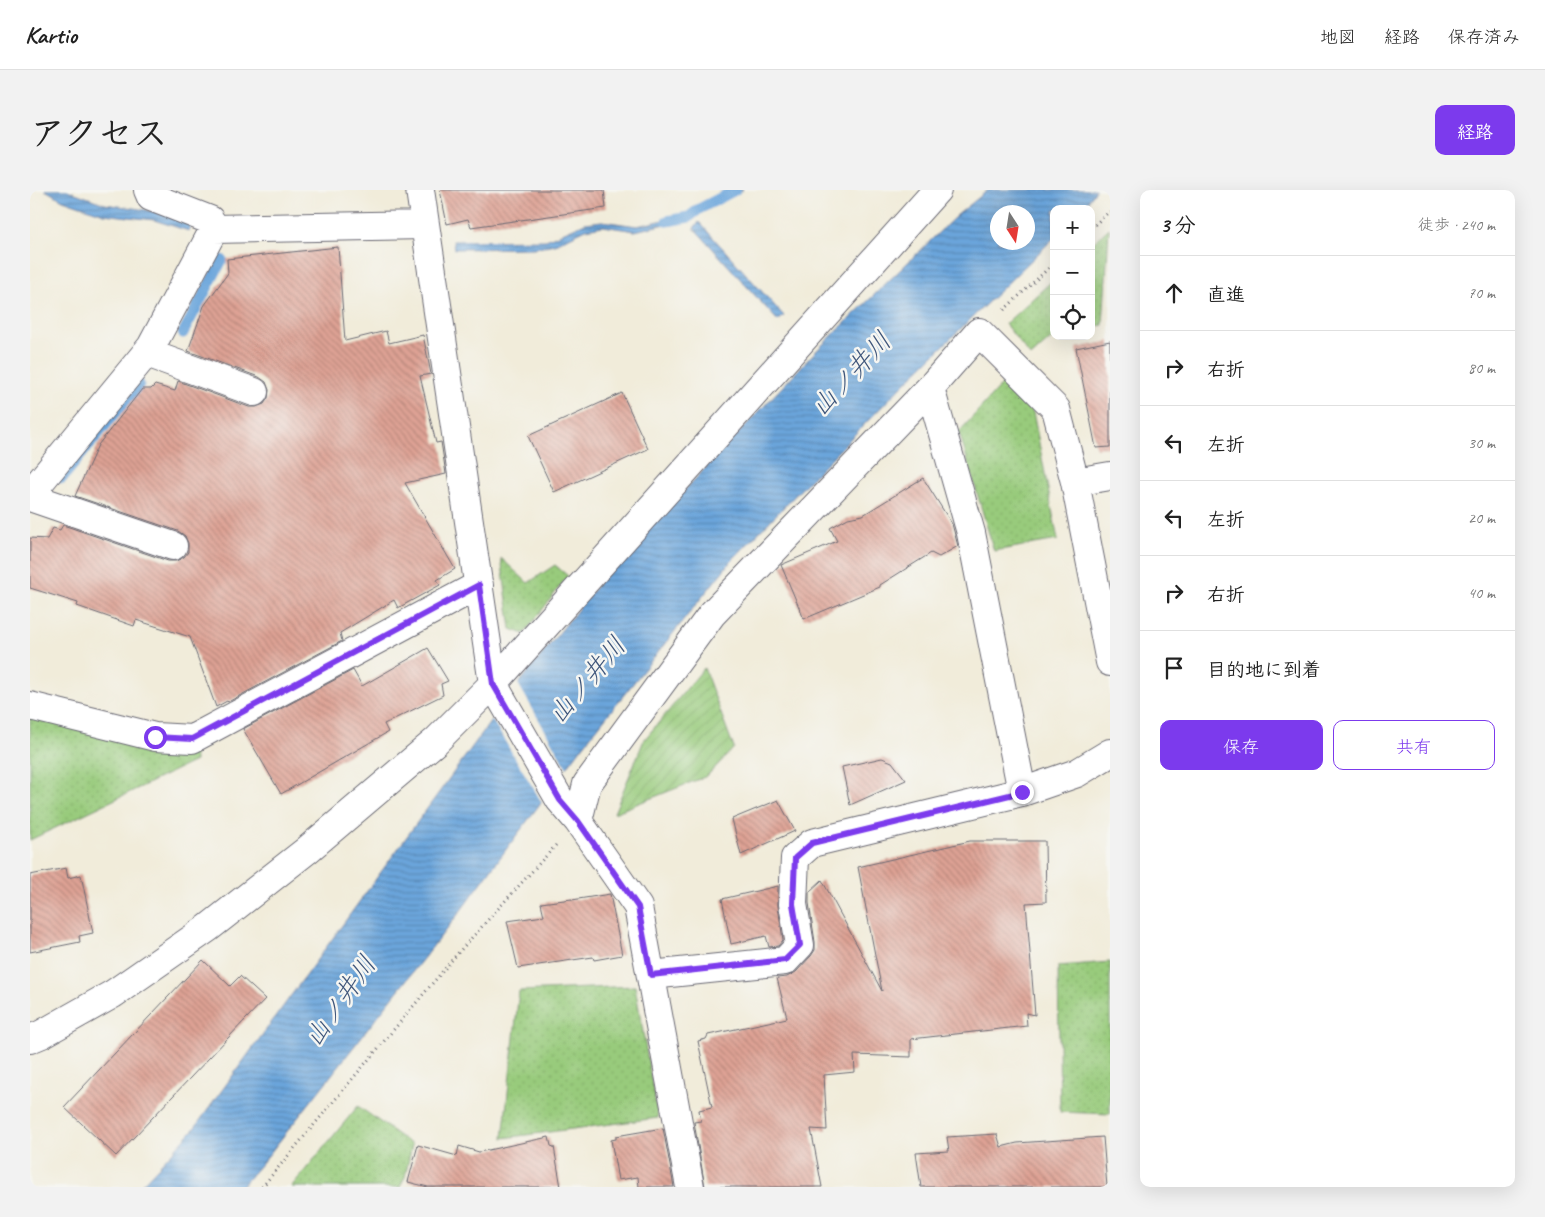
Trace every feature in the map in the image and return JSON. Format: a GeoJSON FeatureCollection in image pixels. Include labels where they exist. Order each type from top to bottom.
{"type":"FeatureCollection","features":[{"type":"Feature","properties":{"kind":"street"},"geometry":{"type":"LineString","coordinates":[[148,190],[151,197],[210,220],[214,229]]}},
{"type":"Feature","properties":{"kind":"street"},"geometry":{"type":"LineString","coordinates":[[420,190],[493,684],[560,800],[578,821],[638,907],[690,1187]]}},
{"type":"Feature","properties":{"kind":"street"},"geometry":{"type":"LineString","coordinates":[[30,1038],[42,1034],[113,994],[208,928],[306,851],[436,741],[493,684],[937,190]]}},
{"type":"Feature","properties":{"kind":"street"},"geometry":{"type":"LineString","coordinates":[[214,229],[425,225]]}},
{"type":"Feature","properties":{"kind":"street"},"geometry":{"type":"LineString","coordinates":[[173,546],[30,496],[152,347],[214,229]]}},
{"type":"Feature","properties":{"kind":"street"},"geometry":{"type":"LineString","coordinates":[[578,821],[587,784],[712,614],[930,388],[979,332],[1056,409],[1075,482],[1110,662]]}},
{"type":"Feature","properties":{"kind":"street"},"geometry":{"type":"LineString","coordinates":[[147,353],[254,392]]}},
{"type":"Feature","properties":{"kind":"street"},"geometry":{"type":"LineString","coordinates":[[930,388],[971,533],[1022,792]]}},
{"type":"Feature","properties":{"kind":"street"},"geometry":{"type":"LineString","coordinates":[[1075,482],[1110,476]]}},
{"type":"Feature","properties":{"kind":"street"},"geometry":{"type":"LineString","coordinates":[[30,706],[155,737],[192,739],[479,585]]}},
{"type":"Feature","properties":{"kind":"street"},"geometry":{"type":"LineString","coordinates":[[651,975],[785,960],[800,945],[793,904],[795,858],[812,843],[1022,792],[1077,773],[1110,753]]}},
{"type":"Feature","properties":{"kind":"path"},"geometry":{"type":"LineString","coordinates":[[1095,224],[1110,211]]}},
{"type":"Feature","properties":{"kind":"path"},"geometry":{"type":"LineString","coordinates":[[979,332],[1050,267]]}},
{"type":"Feature","properties":{"kind":"path"},"geometry":{"type":"LineString","coordinates":[[262,1187],[457,954],[578,821]]}},
{"type":"Feature","properties":{"kind":"green space"},"geometry":{"type":"Polygon","coordinates":[[[1109,228],[1103,325],[1095,326],[1095,250],[1095,241],[1109,228]]]}},
{"type":"Feature","properties":{"kind":"green space"},"geometry":{"type":"Polygon","coordinates":[[[1050,283],[1050,340],[1031,357],[1005,324],[1050,283]]]}},
{"type":"Feature","properties":{"kind":"green space"},"geometry":{"type":"Polygon","coordinates":[[[1003,383],[1033,412],[1058,540],[994,551],[959,432],[1003,383]]]}},
{"type":"Feature","properties":{"kind":"green space"},"geometry":{"type":"Polygon","coordinates":[[[501,558],[528,583],[555,565],[568,576],[524,634],[511,629],[501,558]]]}},
{"type":"Feature","properties":{"kind":"green space"},"geometry":{"type":"Polygon","coordinates":[[[704,668],[734,748],[707,776],[614,813],[644,740],[704,668]]]}},
{"type":"Feature","properties":{"kind":"green space"},"geometry":{"type":"Polygon","coordinates":[[[30,717],[194,749],[195,761],[30,840],[30,717]]]}},
{"type":"Feature","properties":{"kind":"green space"},"geometry":{"type":"Polygon","coordinates":[[[1110,962],[1110,1114],[1060,1112],[1058,966],[1110,962]]]}},
{"type":"Feature","properties":{"kind":"green space"},"geometry":{"type":"Polygon","coordinates":[[[635,986],[658,1118],[503,1138],[519,991],[635,986]]]}},
{"type":"Feature","properties":{"kind":"green space"},"geometry":{"type":"Polygon","coordinates":[[[358,1106],[412,1145],[405,1177],[400,1187],[291,1187],[358,1106]]]}},
{"type":"Feature","properties":{"kind":"water"},"geometry":{"type":"Polygon","coordinates":[[[45,190],[67,190],[105,204],[147,210],[192,222],[189,231],[154,220],[104,214],[63,200],[45,190]]]}},
{"type":"Feature","properties":{"kind":"water"},"geometry":{"type":"Polygon","coordinates":[[[731,190],[743,190],[698,213],[695,210],[731,190]]]}},
{"type":"Feature","properties":{"kind":"water","name":"山ノ井川"},"geometry":{"type":"Polygon","coordinates":[[[988,190],[1096,190],[1085,205],[1050,205],[1050,242],[902,386],[731,561],[583,746],[456,917],[267,1157],[241,1187],[139,1187],[193,1130],[515,688],[611,568],[816,351],[956,216],[988,190]]]}},
{"type":"Feature","properties":{"kind":"water"},"geometry":{"type":"Polygon","coordinates":[[[682,216],[683,220],[635,231],[603,226],[586,229],[555,244],[533,248],[454,249],[453,241],[546,240],[585,223],[602,221],[637,226],[682,216]]]}},
{"type":"Feature","properties":{"kind":"water"},"geometry":{"type":"Polygon","coordinates":[[[699,222],[784,316],[778,321],[694,228],[699,222]]]}},
{"type":"Feature","properties":{"kind":"pier"},"geometry":{"type":"Polygon","coordinates":[[[517,682],[568,770],[543,804],[491,718],[517,682]]]}},
{"type":"Feature","properties":{"kind":"building"},"geometry":{"type":"Polygon","coordinates":[[[440,190],[604,190],[606,208],[471,227],[468,219],[447,224],[440,190]]]}},
{"type":"Feature","properties":{"kind":"building"},"geometry":{"type":"Polygon","coordinates":[[[338,247],[345,341],[386,331],[389,343],[423,335],[431,374],[420,376],[436,443],[441,442],[446,474],[405,483],[455,569],[437,580],[440,585],[398,608],[394,600],[340,633],[342,641],[216,707],[190,637],[136,620],[134,626],[77,606],[78,603],[30,588],[30,538],[47,539],[53,528],[60,530],[63,525],[168,561],[176,561],[184,557],[188,552],[188,543],[185,536],[178,531],[75,496],[98,445],[142,389],[151,389],[155,385],[175,391],[178,381],[249,407],[264,404],[268,398],[269,390],[266,382],[259,377],[188,351],[204,306],[228,273],[227,259],[338,247]]]}},
{"type":"Feature","properties":{"kind":"building"},"geometry":{"type":"Polygon","coordinates":[[[1110,341],[1110,447],[1096,448],[1076,348],[1110,341]]]}},
{"type":"Feature","properties":{"kind":"building"},"geometry":{"type":"Polygon","coordinates":[[[622,393],[648,449],[554,492],[528,436],[622,393]]]}},
{"type":"Feature","properties":{"kind":"building"},"geometry":{"type":"Polygon","coordinates":[[[923,478],[952,524],[958,546],[939,557],[931,553],[880,585],[880,587],[804,619],[781,565],[837,541],[830,528],[848,518],[863,515],[923,478]]]}},
{"type":"Feature","properties":{"kind":"building"},"geometry":{"type":"Polygon","coordinates":[[[428,648],[448,681],[441,684],[443,695],[384,724],[388,732],[281,794],[243,729],[353,670],[362,686],[428,648]]]}},
{"type":"Feature","properties":{"kind":"building"},"geometry":{"type":"Polygon","coordinates":[[[882,758],[892,762],[906,780],[850,805],[842,767],[882,758]]]}},
{"type":"Feature","properties":{"kind":"building"},"geometry":{"type":"Polygon","coordinates":[[[778,800],[795,831],[741,855],[732,819],[778,800]]]}},
{"type":"Feature","properties":{"kind":"building"},"geometry":{"type":"Polygon","coordinates":[[[970,841],[1045,841],[1046,902],[1026,903],[1035,1015],[1026,1013],[1027,1026],[911,1039],[911,1057],[854,1055],[855,1072],[824,1075],[827,1130],[811,1129],[822,1187],[705,1187],[694,1122],[701,1121],[699,1110],[712,1107],[698,1041],[706,1039],[708,1035],[787,1018],[777,978],[787,977],[796,972],[815,950],[809,892],[822,880],[882,991],[858,867],[970,841]]]}},
{"type":"Feature","properties":{"kind":"building"},"geometry":{"type":"Polygon","coordinates":[[[66,868],[68,878],[81,875],[93,933],[79,936],[80,942],[30,952],[30,875],[66,868]]]}},
{"type":"Feature","properties":{"kind":"building"},"geometry":{"type":"Polygon","coordinates":[[[778,886],[778,906],[783,940],[778,946],[769,947],[766,936],[731,944],[722,899],[778,886]]]}},
{"type":"Feature","properties":{"kind":"building"},"geometry":{"type":"Polygon","coordinates":[[[610,894],[622,955],[594,960],[593,957],[518,968],[507,921],[544,916],[541,903],[610,894]]]}},
{"type":"Feature","properties":{"kind":"building"},"geometry":{"type":"Polygon","coordinates":[[[203,960],[230,986],[240,976],[265,999],[116,1156],[64,1107],[203,960]]]}},
{"type":"Feature","properties":{"kind":"building"},"geometry":{"type":"Polygon","coordinates":[[[663,1128],[674,1187],[639,1187],[638,1177],[618,1180],[611,1140],[616,1139],[616,1136],[663,1128]]]}},
{"type":"Feature","properties":{"kind":"building"},"geometry":{"type":"Polygon","coordinates":[[[997,1134],[1001,1147],[1017,1143],[1103,1137],[1107,1187],[921,1187],[916,1153],[949,1151],[947,1137],[997,1134]]]}},
{"type":"Feature","properties":{"kind":"building"},"geometry":{"type":"Polygon","coordinates":[[[549,1137],[551,1146],[554,1147],[561,1187],[428,1187],[408,1182],[418,1145],[457,1156],[459,1146],[479,1152],[549,1137]]]}},
{"type":"Feature","properties":{"kind":"waterway"},"geometry":{"type":"LineString","coordinates":[[667,221],[689,217],[699,209],[735,190]]}},
{"type":"Feature","properties":{"kind":"waterway"},"geometry":{"type":"LineString","coordinates":[[183,333],[222,260]]}},
{"type":"Feature","properties":{"kind":"waterway"},"geometry":{"type":"LineString","coordinates":[[62,478],[139,384]]}},
{"type":"Feature","properties":{"kind":"route"},"geometry":{"type":"LineString","coordinates":[[155,737],[192,739],[479,585],[493,684],[560,800],[578,821],[638,907],[651,975],[785,960],[800,945],[793,904],[795,858],[812,843],[1022,792]]}}]}
